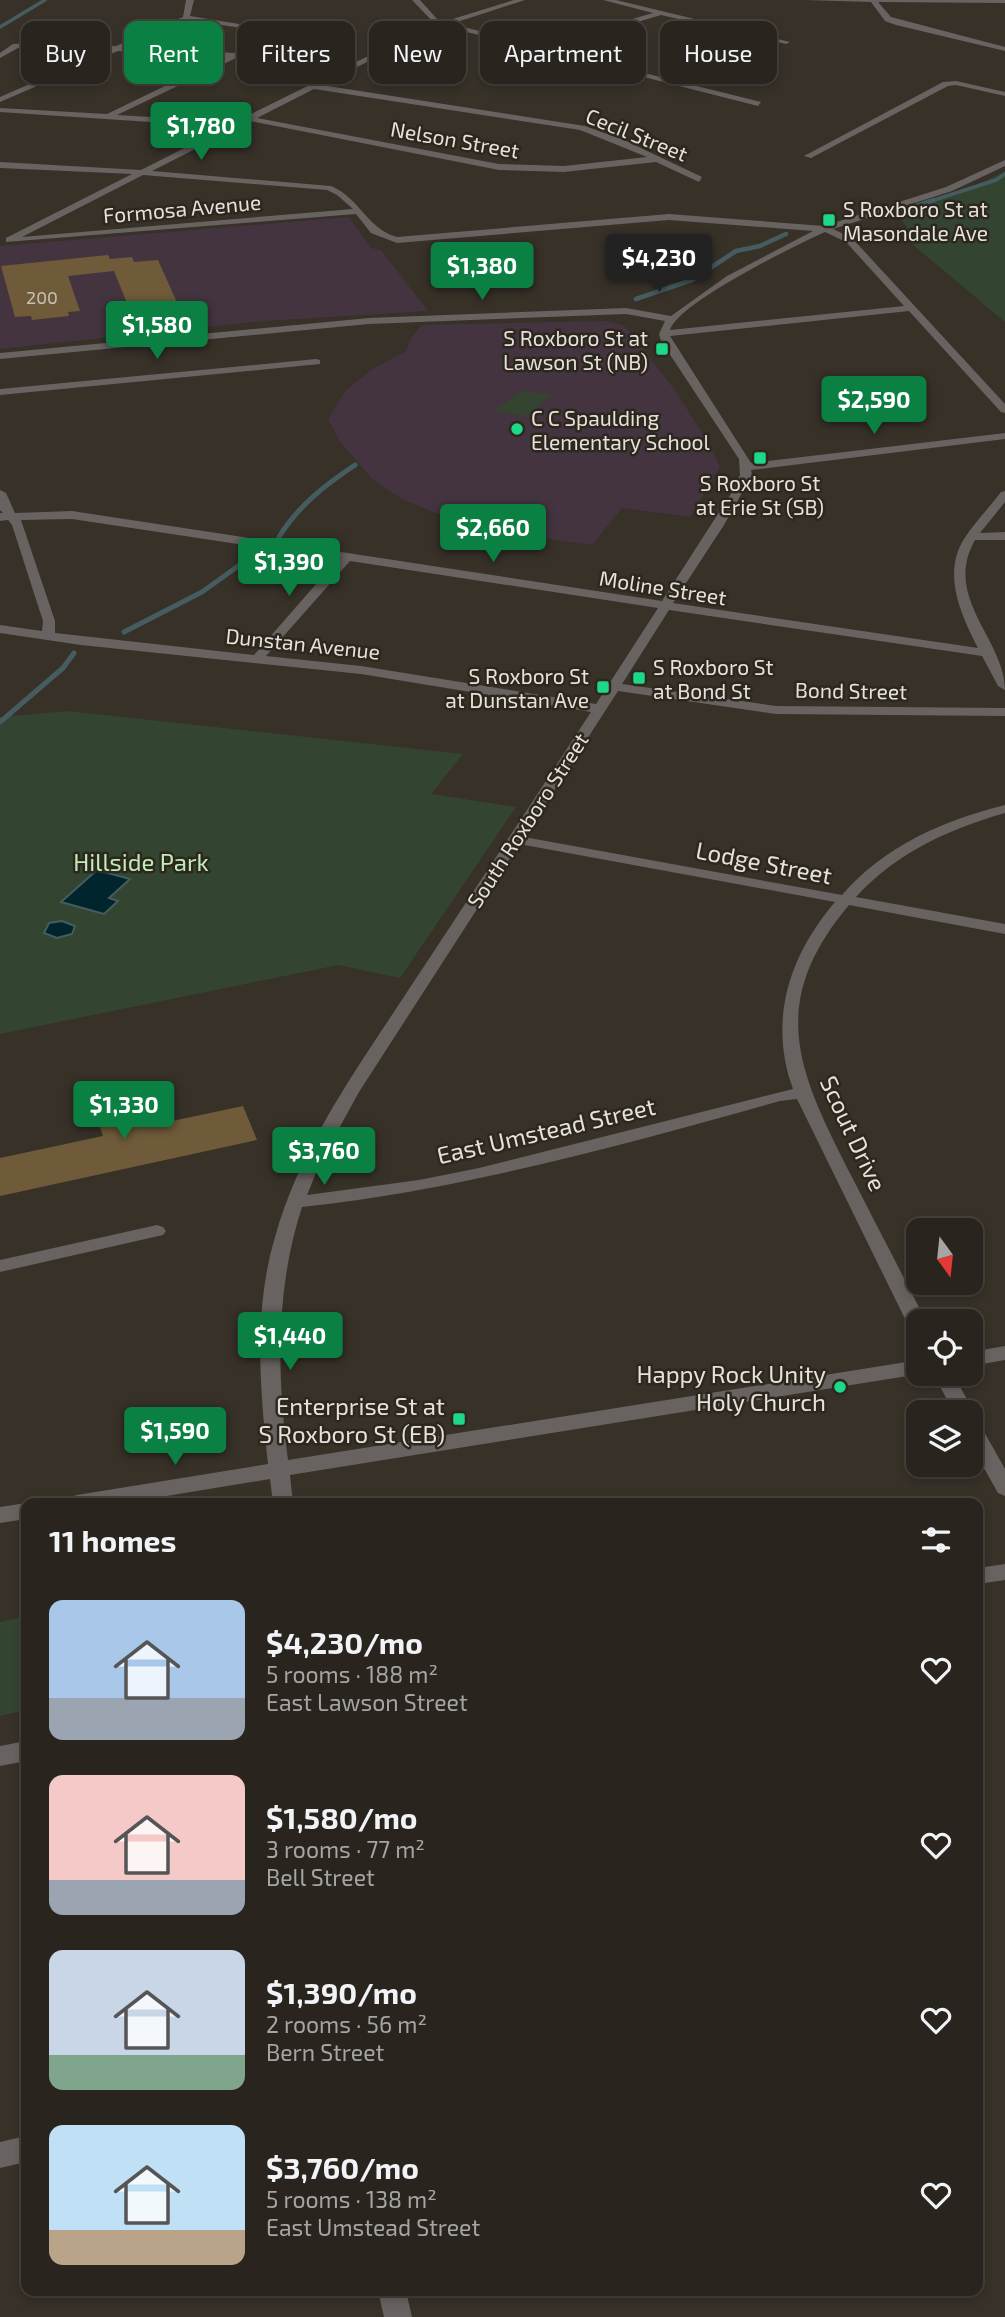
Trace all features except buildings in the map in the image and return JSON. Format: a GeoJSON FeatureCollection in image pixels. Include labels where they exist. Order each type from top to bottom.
{"type":"FeatureCollection","features":[{"type":"Feature","properties":{"kind":"street"},"geometry":{"type":"LineString","coordinates":[[186,18],[190,0]]}},
{"type":"Feature","properties":{"kind":"street"},"geometry":{"type":"LineString","coordinates":[[416,0],[435,21]]}},
{"type":"Feature","properties":{"kind":"street"},"geometry":{"type":"LineString","coordinates":[[447,21],[522,0]]}},
{"type":"Feature","properties":{"kind":"street"},"geometry":{"type":"LineString","coordinates":[[607,0],[786,42]]}},
{"type":"Feature","properties":{"kind":"street"},"geometry":{"type":"LineString","coordinates":[[809,0],[1005,1]]}},
{"type":"Feature","properties":{"kind":"street"},"geometry":{"type":"LineString","coordinates":[[874,2],[888,19],[899,23],[1005,49]]}},
{"type":"Feature","properties":{"kind":"street"},"geometry":{"type":"LineString","coordinates":[[634,21],[661,13]]}},
{"type":"Feature","properties":{"kind":"street"},"geometry":{"type":"LineString","coordinates":[[0,100],[186,18],[284,32],[108,117]]}},
{"type":"Feature","properties":{"kind":"street"},"geometry":{"type":"LineString","coordinates":[[0,56],[16,46],[41,44],[359,63]]}},
{"type":"Feature","properties":{"kind":"street"},"geometry":{"type":"LineString","coordinates":[[3,240],[369,58]]}},
{"type":"Feature","properties":{"kind":"street"},"geometry":{"type":"LineString","coordinates":[[646,76],[758,104]]}},
{"type":"Feature","properties":{"kind":"street"},"geometry":{"type":"LineString","coordinates":[[808,156],[946,84],[956,83],[1005,94]]}},
{"type":"Feature","properties":{"kind":"street","name":"Cecil Street"},"geometry":{"type":"LineString","coordinates":[[313,86],[565,124],[598,133],[699,179]]}},
{"type":"Feature","properties":{"kind":"street"},"geometry":{"type":"LineString","coordinates":[[0,110],[237,125]]}},
{"type":"Feature","properties":{"kind":"street","name":"Nelson Street"},"geometry":{"type":"LineString","coordinates":[[250,119],[499,167],[564,169],[656,159]]}},
{"type":"Feature","properties":{"kind":"street"},"geometry":{"type":"LineString","coordinates":[[668,326],[695,303],[738,275],[823,229],[965,183],[1005,163]]}},
{"type":"Feature","properties":{"kind":"street"},"geometry":{"type":"LineString","coordinates":[[0,166],[142,173],[328,188],[349,197],[370,227],[381,237],[406,241],[669,217],[823,229],[838,233],[849,240],[1005,410]]}},
{"type":"Feature","properties":{"kind":"street","name":"Formosa Avenue"},"geometry":{"type":"LineString","coordinates":[[3,240],[359,211]]}},
{"type":"Feature","properties":{"kind":"street"},"geometry":{"type":"LineString","coordinates":[[0,356],[334,323],[626,311],[695,303]]}},
{"type":"Feature","properties":{"kind":"street"},"geometry":{"type":"LineString","coordinates":[[557,314],[621,316],[668,326],[909,308]]}},
{"type":"Feature","properties":{"kind":"street"},"geometry":{"type":"LineString","coordinates":[[626,311],[668,326],[745,459],[747,467],[1005,436]]}},
{"type":"Feature","properties":{"kind":"street"},"geometry":{"type":"LineString","coordinates":[[0,392],[316,362]]}},
{"type":"Feature","properties":{"kind":"street","name":"South Roxboro Street"},"geometry":{"type":"LineString","coordinates":[[283,1498],[269,1356],[270,1313],[275,1274],[296,1202],[330,1129],[377,1049],[615,687],[742,483],[747,467]]}},
{"type":"Feature","properties":{"kind":"street"},"geometry":{"type":"LineString","coordinates":[[0,493],[5,517],[18,524],[49,621],[48,636]]}},
{"type":"Feature","properties":{"kind":"street"},"geometry":{"type":"LineString","coordinates":[[1005,494],[963,553],[958,586],[1005,686]]}},
{"type":"Feature","properties":{"kind":"street","name":"Moline Street"},"geometry":{"type":"LineString","coordinates":[[5,517],[72,515],[664,607],[988,652]]}},
{"type":"Feature","properties":{"kind":"street"},"geometry":{"type":"LineString","coordinates":[[972,537],[1005,536]]}},
{"type":"Feature","properties":{"kind":"street"},"geometry":{"type":"LineString","coordinates":[[257,659],[346,558]]}},
{"type":"Feature","properties":{"kind":"street","name":"Dunstan Avenue"},"geometry":{"type":"LineString","coordinates":[[0,629],[409,677],[600,709]]}},
{"type":"Feature","properties":{"kind":"street","name":"Bond Street"},"geometry":{"type":"LineString","coordinates":[[615,687],[776,710],[1005,712]]}},
{"type":"Feature","properties":{"kind":"street","name":"Scout Drive"},"geometry":{"type":"LineString","coordinates":[[910,1309],[803,1093],[789,1033],[791,1000],[803,963],[844,900],[883,863],[921,839],[960,821],[1005,809]]}},
{"type":"Feature","properties":{"kind":"street","name":"Lodge Street"},"geometry":{"type":"LineString","coordinates":[[514,839],[1005,929]]}},
{"type":"Feature","properties":{"kind":"street","name":"East Umstead Street"},"geometry":{"type":"LineString","coordinates":[[296,1202],[392,1189],[505,1168],[779,1096],[803,1093]]}},
{"type":"Feature","properties":{"kind":"street"},"geometry":{"type":"LineString","coordinates":[[0,1266],[157,1231]]}},
{"type":"Feature","properties":{"kind":"street"},"geometry":{"type":"LineString","coordinates":[[983,1357],[1005,1353]]}},
{"type":"Feature","properties":{"kind":"street"},"geometry":{"type":"LineString","coordinates":[[108,1498],[906,1369]]}},
{"type":"Feature","properties":{"kind":"street"},"geometry":{"type":"LineString","coordinates":[[983,1448],[1005,1488]]}},
{"type":"Feature","properties":{"kind":"street"},"geometry":{"type":"LineString","coordinates":[[0,1515],[21,1512]]}},
{"type":"Feature","properties":{"kind":"street"},"geometry":{"type":"LineString","coordinates":[[983,1575],[1005,1572]]}},
{"type":"Feature","properties":{"kind":"street"},"geometry":{"type":"LineString","coordinates":[[0,1756],[21,1752]]}},
{"type":"Feature","properties":{"kind":"street"},"geometry":{"type":"LineString","coordinates":[[0,2155],[21,2149]]}},
{"type":"Feature","properties":{"kind":"street"},"geometry":{"type":"LineString","coordinates":[[393,2296],[398,2317]]}},
{"type":"Feature","properties":{"kind":"shaded area"},"geometry":{"type":"Polygon","coordinates":[[[349,217],[371,248],[381,250],[428,311],[264,321],[0,349],[0,246],[349,217]]]}},
{"type":"Feature","properties":{"kind":"shaded area","name":"C C Spaulding Elementary School"},"geometry":{"type":"Polygon","coordinates":[[[605,321],[623,325],[629,330],[674,389],[709,443],[720,467],[690,517],[622,508],[592,545],[501,532],[451,519],[402,499],[372,479],[339,440],[328,419],[345,391],[372,369],[406,351],[410,339],[422,325],[605,321]]]}},
{"type":"Feature","properties":{"kind":"green space"},"geometry":{"type":"Polygon","coordinates":[[[1005,171],[1005,322],[899,233],[907,227],[897,215],[924,202],[979,184],[1005,171]]]}},
{"type":"Feature","properties":{"kind":"green space"},"geometry":{"type":"Polygon","coordinates":[[[521,391],[551,395],[527,416],[495,411],[521,391]]]}},
{"type":"Feature","properties":{"kind":"green space","name":"Hillside Park"},"geometry":{"type":"Polygon","coordinates":[[[68,711],[463,754],[431,794],[516,807],[400,978],[338,965],[0,1034],[0,717],[68,711]]]}},
{"type":"Feature","properties":{"kind":"green space"},"geometry":{"type":"Polygon","coordinates":[[[21,1617],[21,1711],[0,1716],[0,1622],[21,1617]]]}},
{"type":"Feature","properties":{"kind":"water"},"geometry":{"type":"Polygon","coordinates":[[[97,870],[130,879],[109,898],[118,901],[104,914],[61,902],[97,870]]]}},
{"type":"Feature","properties":{"kind":"water"},"geometry":{"type":"Polygon","coordinates":[[[62,921],[75,926],[72,934],[57,938],[44,933],[49,923],[62,921]]]}},
{"type":"Feature","properties":{"kind":"waterway"},"geometry":{"type":"LineString","coordinates":[[0,27],[45,0]]}},
{"type":"Feature","properties":{"kind":"waterway"},"geometry":{"type":"LineString","coordinates":[[928,202],[996,180],[1005,174]]}},
{"type":"Feature","properties":{"kind":"waterway"},"geometry":{"type":"LineString","coordinates":[[903,210],[934,200]]}},
{"type":"Feature","properties":{"kind":"waterway"},"geometry":{"type":"LineString","coordinates":[[636,299],[692,280],[736,251],[760,246],[786,234]]}},
{"type":"Feature","properties":{"kind":"waterway"},"geometry":{"type":"LineString","coordinates":[[279,537],[313,497],[355,465]]}},
{"type":"Feature","properties":{"kind":"waterway"},"geometry":{"type":"LineString","coordinates":[[124,632],[202,592],[255,554]]}},
{"type":"Feature","properties":{"kind":"waterway"},"geometry":{"type":"LineString","coordinates":[[0,722],[63,668],[74,653]]}},
{"type":"Feature","properties":{"kind":"place","name":"S Roxboro St at Masondale Ave"},"geometry":{"type":"Point","coordinates":[829,220]}},
{"type":"Feature","properties":{"kind":"place","name":"S Roxboro St at Lawson St (NB)"},"geometry":{"type":"Point","coordinates":[662,349]}},
{"type":"Feature","properties":{"kind":"place","name":"C C Spaulding Elementary School"},"geometry":{"type":"Point","coordinates":[517,429]}},
{"type":"Feature","properties":{"kind":"place","name":"S Roxboro St at Erie St (SB)"},"geometry":{"type":"Point","coordinates":[760,458]}},
{"type":"Feature","properties":{"kind":"place","name":"S Roxboro St at Bond St"},"geometry":{"type":"Point","coordinates":[639,678]}},
{"type":"Feature","properties":{"kind":"place","name":"S Roxboro St at Dunstan Ave"},"geometry":{"type":"Point","coordinates":[603,687]}},
{"type":"Feature","properties":{"kind":"place","name":"Happy Rock Unity Holy Church"},"geometry":{"type":"Point","coordinates":[840,1387]}},
{"type":"Feature","properties":{"kind":"place","name":"Enterprise St at S Roxboro St (EB)"},"geometry":{"type":"Point","coordinates":[459,1419]}}]}
